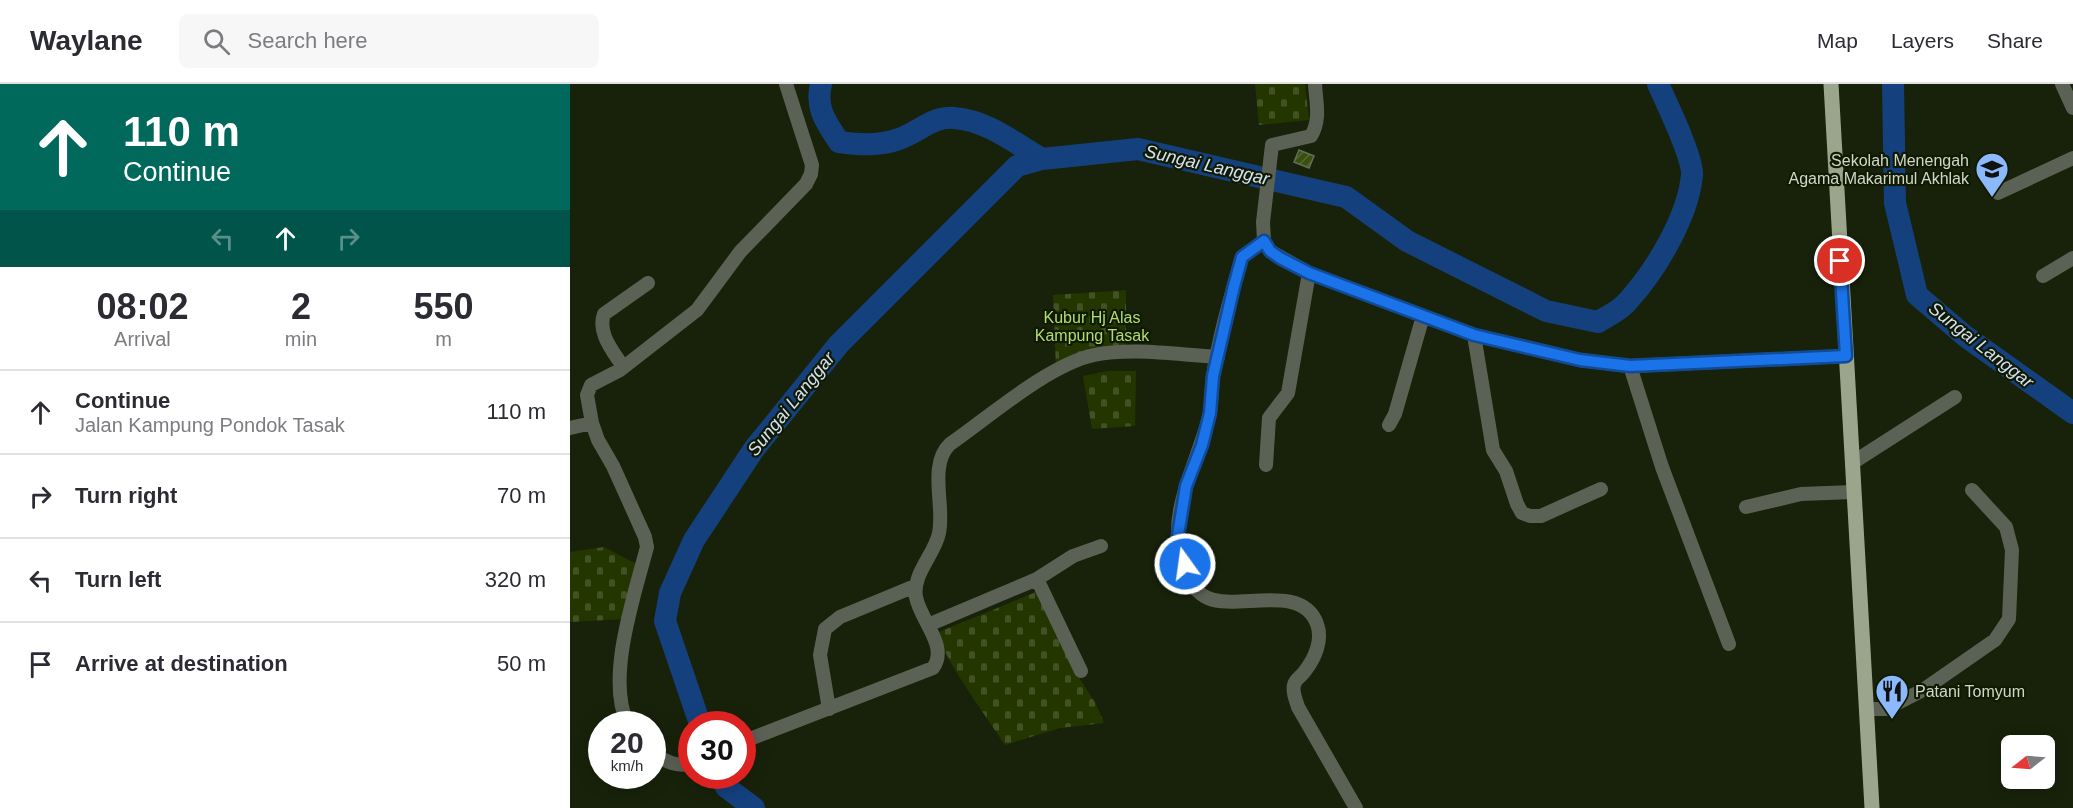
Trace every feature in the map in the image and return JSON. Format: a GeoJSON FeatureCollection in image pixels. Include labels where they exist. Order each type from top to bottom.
{"type":"FeatureCollection","features":[{"type":"Feature","properties":{"kind":"main road"},"geometry":{"type":"LineString","coordinates":[[1831,84],[1872,808]]}},
{"type":"Feature","properties":{"kind":"street"},"geometry":{"type":"LineString","coordinates":[[623,711],[621,705],[622,643],[646,547],[645,537],[613,466],[597,440],[592,423],[588,389],[597,380],[623,367],[697,309],[740,252],[806,184],[812,165],[786,84]]}},
{"type":"Feature","properties":{"kind":"street"},"geometry":{"type":"LineString","coordinates":[[1315,84],[1317,127],[1311,136],[1303,140],[1272,145],[1263,222],[1264,241],[1270,251],[1309,273],[1474,335],[1580,360],[1630,366],[1846,356]]}},
{"type":"Feature","properties":{"kind":"street"},"geometry":{"type":"LineString","coordinates":[[2062,84],[2073,108]]}},
{"type":"Feature","properties":{"kind":"street"},"geometry":{"type":"LineString","coordinates":[[1998,194],[2073,158]]}},
{"type":"Feature","properties":{"kind":"street"},"geometry":{"type":"LineString","coordinates":[[1264,241],[1242,257],[1218,357],[1210,413],[1202,445],[1186,486],[1178,535],[1190,580],[1195,590],[1210,599],[1279,600],[1305,609],[1317,622],[1319,637],[1316,653],[1294,683],[1293,692],[1298,707],[1356,808]]}},
{"type":"Feature","properties":{"kind":"street"},"geometry":{"type":"LineString","coordinates":[[2043,276],[2073,258]]}},
{"type":"Feature","properties":{"kind":"street"},"geometry":{"type":"LineString","coordinates":[[1266,465],[1269,418],[1288,393],[1309,273]]}},
{"type":"Feature","properties":{"kind":"street"},"geometry":{"type":"LineString","coordinates":[[623,367],[606,339],[602,321],[604,314],[648,283]]}},
{"type":"Feature","properties":{"kind":"street"},"geometry":{"type":"LineString","coordinates":[[1389,425],[1395,414],[1423,316]]}},
{"type":"Feature","properties":{"kind":"street"},"geometry":{"type":"LineString","coordinates":[[1474,335],[1493,450],[1506,471],[1516,504],[1522,513],[1540,516],[1601,489]]}},
{"type":"Feature","properties":{"kind":"street"},"geometry":{"type":"LineString","coordinates":[[756,737],[933,668],[939,660],[939,649],[916,598],[915,586],[939,533],[939,464],[943,451],[950,444],[1066,364],[1094,355],[1128,352],[1218,357]]}},
{"type":"Feature","properties":{"kind":"street"},"geometry":{"type":"LineString","coordinates":[[1630,366],[1662,467],[1729,644]]}},
{"type":"Feature","properties":{"kind":"street"},"geometry":{"type":"LineString","coordinates":[[1852,463],[1955,397]]}},
{"type":"Feature","properties":{"kind":"street"},"geometry":{"type":"LineString","coordinates":[[570,428],[592,423]]}},
{"type":"Feature","properties":{"kind":"street"},"geometry":{"type":"LineString","coordinates":[[1866,709],[1886,709],[1923,690],[1995,640],[2009,618],[2012,550],[2006,527],[1972,490]]}},
{"type":"Feature","properties":{"kind":"street"},"geometry":{"type":"LineString","coordinates":[[1746,507],[1801,494],[1853,492]]}},
{"type":"Feature","properties":{"kind":"street"},"geometry":{"type":"LineString","coordinates":[[928,625],[1038,579],[1072,556],[1101,546]]}},
{"type":"Feature","properties":{"kind":"street"},"geometry":{"type":"LineString","coordinates":[[1038,579],[1081,671]]}},
{"type":"Feature","properties":{"kind":"street"},"geometry":{"type":"LineString","coordinates":[[829,709],[820,655],[825,629],[840,617],[915,586]]}},
{"type":"Feature","properties":{"kind":"green space"},"geometry":{"type":"Polygon","coordinates":[[[1255,84],[1305,84],[1309,120],[1259,125],[1255,84]]]}},
{"type":"Feature","properties":{"kind":"green space","name":"Kubur Hj Alas Kampung Tasak"},"geometry":{"type":"Polygon","coordinates":[[[1126,290],[1126,354],[1056,368],[1053,295],[1126,290]]]}},
{"type":"Feature","properties":{"kind":"green space","name":"Kubur Hj Alas Kampung Tasak"},"geometry":{"type":"Polygon","coordinates":[[[1108,371],[1136,371],[1135,426],[1092,429],[1083,376],[1108,371]]]}},
{"type":"Feature","properties":{"kind":"green space"},"geometry":{"type":"Polygon","coordinates":[[[604,547],[640,566],[625,619],[570,622],[570,552],[604,547]]]}},
{"type":"Feature","properties":{"kind":"green space"},"geometry":{"type":"Polygon","coordinates":[[[1041,590],[1071,665],[1096,704],[1104,723],[1060,728],[1005,745],[956,671],[947,655],[939,632],[1041,590]]]}},
{"type":"Feature","properties":{"kind":"building"},"geometry":{"type":"Polygon","coordinates":[[[1299,150],[1314,156],[1309,168],[1294,162],[1299,150]]]}},
{"type":"Feature","properties":{"kind":"waterway"},"geometry":{"type":"LineString","coordinates":[[821,84],[819,100],[821,108],[839,142],[884,143],[906,136],[939,120],[954,118],[989,128],[1042,159]]}},
{"type":"Feature","properties":{"kind":"waterway","name":"Sungai Langgar"},"geometry":{"type":"LineString","coordinates":[[696,711],[665,621],[670,593],[694,540],[754,449],[839,344],[1017,166],[1042,159],[1138,149],[1346,197],[1407,241],[1546,311],[1598,322],[1625,304],[1660,259],[1677,225],[1689,191],[1692,175],[1688,156],[1658,84]]}},
{"type":"Feature","properties":{"kind":"waterway","name":"Sungai Langgar"},"geometry":{"type":"LineString","coordinates":[[1893,84],[1895,203],[1917,295],[1965,336],[2073,413]]}},
{"type":"Feature","properties":{"kind":"waterway","name":"Sungai Langgar"},"geometry":{"type":"LineString","coordinates":[[729,789],[754,808]]}},
{"type":"Feature","properties":{"kind":"place","name":"Sekolah Menengah Agama Makarimul Akhlak"},"geometry":{"type":"Point","coordinates":[1992,198]}},
{"type":"Feature","properties":{"kind":"place","name":"Patani Tomyum"},"geometry":{"type":"Point","coordinates":[1892,720]}},
{"type":"Feature","properties":{"kind":"route"},"geometry":{"type":"LineString","coordinates":[[1185,564],[1178,535],[1186,486],[1202,445],[1210,413],[1213,376],[1234,286],[1242,257],[1264,241],[1270,251],[1309,273],[1474,335],[1580,360],[1630,366],[1846,356],[1840,261]]}}]}
